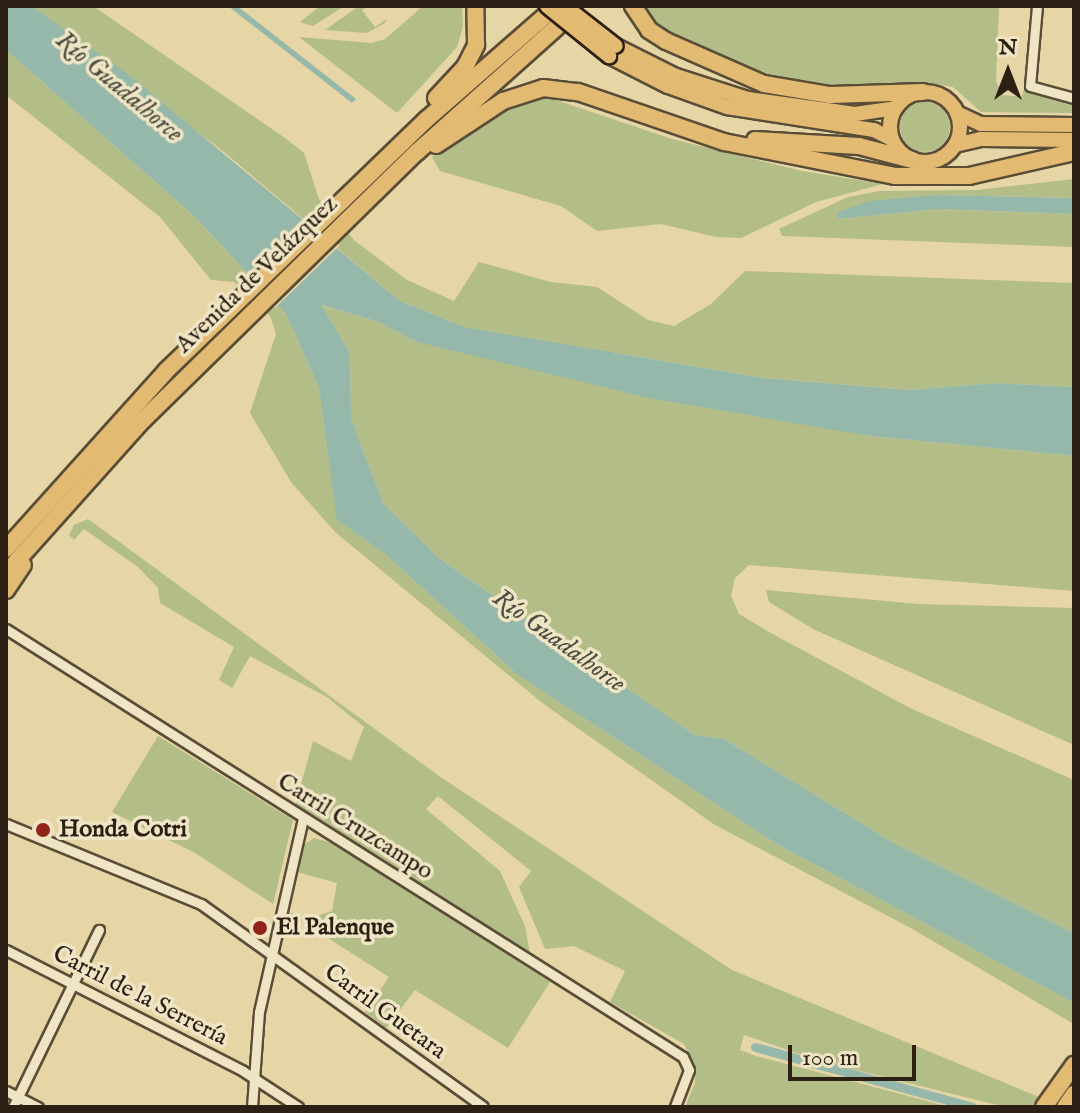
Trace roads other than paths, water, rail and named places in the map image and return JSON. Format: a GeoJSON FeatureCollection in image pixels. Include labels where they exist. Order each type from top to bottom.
{"type":"FeatureCollection","features":[{"type":"Feature","properties":{"kind":"highway"},"geometry":{"type":"LineString","coordinates":[[410,146],[465,67],[476,45],[475,6]]}},
{"type":"Feature","properties":{"kind":"highway"},"geometry":{"type":"LineString","coordinates":[[633,6],[649,30],[666,41],[749,79],[830,95],[923,92]]}},
{"type":"Feature","properties":{"kind":"highway","name":"Avenida de Velázquez"},"geometry":{"type":"LineString","coordinates":[[6,549],[166,371],[330,210],[410,146],[562,11]]}},
{"type":"Feature","properties":{"kind":"highway"},"geometry":{"type":"LineString","coordinates":[[410,146],[503,101],[543,88],[578,92],[678,128],[766,152],[925,179],[995,172],[1074,152]]}},
{"type":"Feature","properties":{"kind":"highway"},"geometry":{"type":"LineString","coordinates":[[678,128],[749,139],[859,146],[912,160]]}},
{"type":"Feature","properties":{"kind":"highway","name":"Avenida de Velázquez"},"geometry":{"type":"LineString","coordinates":[[6,573],[90,477],[179,385],[393,176],[410,146]]}},
{"type":"Feature","properties":{"kind":"highway"},"geometry":{"type":"LineString","coordinates":[[6,590],[83,493],[90,477]]}},
{"type":"Feature","properties":{"kind":"highway"},"geometry":{"type":"LineString","coordinates":[[1044,1107],[1074,1065]]}},
{"type":"Feature","properties":{"kind":"highway"},"geometry":{"type":"LineString","coordinates":[[1065,1107],[1074,1094]]}},
{"type":"Feature","properties":{"kind":"main road"},"geometry":{"type":"LineString","coordinates":[[562,11],[612,51],[668,86],[727,107],[874,130],[892,139],[912,160],[937,160],[955,145],[981,139],[1074,140]]}},
{"type":"Feature","properties":{"kind":"main road"},"geometry":{"type":"LineString","coordinates":[[612,51],[748,99],[855,114],[896,108],[923,92],[943,97],[957,113],[981,124],[1074,125]]}},
{"type":"Feature","properties":{"kind":"main road"},"geometry":{"type":"LineString","coordinates":[[892,139],[890,122],[896,108]]}},
{"type":"Feature","properties":{"kind":"main road"},"geometry":{"type":"LineString","coordinates":[[955,145],[957,113]]}},
{"type":"Feature","properties":{"kind":"street"},"geometry":{"type":"LineString","coordinates":[[1037,6],[1030,86],[1074,98]]}},
{"type":"Feature","properties":{"kind":"street","name":"Carril Cruzcampo"},"geometry":{"type":"LineString","coordinates":[[6,629],[683,1057],[689,1070],[675,1107]]}},
{"type":"Feature","properties":{"kind":"street"},"geometry":{"type":"LineString","coordinates":[[252,1107],[259,1012],[303,818]]}},
{"type":"Feature","properties":{"kind":"street","name":"Carril Guetara"},"geometry":{"type":"LineString","coordinates":[[6,824],[201,904],[483,1107]]}},
{"type":"Feature","properties":{"kind":"street"},"geometry":{"type":"LineString","coordinates":[[13,1107],[99,930]]}},
{"type":"Feature","properties":{"kind":"street","name":"Carril de la Serrería"},"geometry":{"type":"LineString","coordinates":[[6,950],[255,1079],[298,1107]]}},
{"type":"Feature","properties":{"kind":"street"},"geometry":{"type":"LineString","coordinates":[[6,1091],[38,1107]]}},
{"type":"Feature","properties":{"kind":"water","name":"Río Guadalhorce"},"geometry":{"type":"Polygon","coordinates":[[[6,6],[31,6],[133,78],[400,301],[465,327],[763,378],[909,390],[995,383],[1074,387],[1074,456],[870,436],[649,398],[417,342],[376,321],[321,305],[350,353],[351,418],[383,503],[440,559],[695,735],[724,739],[892,842],[1074,933],[1074,1003],[780,846],[518,675],[384,553],[337,520],[319,388],[286,314],[194,216],[6,50],[6,6]]]}},
{"type":"Feature","properties":{"kind":"water"},"geometry":{"type":"Polygon","coordinates":[[[228,6],[237,6],[356,99],[352,103],[228,6]]]}},
{"type":"Feature","properties":{"kind":"water"},"geometry":{"type":"Polygon","coordinates":[[[936,195],[1074,198],[1074,214],[938,209],[838,219],[836,213],[870,201],[936,195]]]}},
{"type":"Feature","properties":{"kind":"waterway"},"geometry":{"type":"LineString","coordinates":[[755,1047],[973,1107]]}},
{"type":"Feature","properties":{"kind":"place","name":"Honda Cotri"},"geometry":{"type":"Point","coordinates":[43,830]}},
{"type":"Feature","properties":{"kind":"place","name":"El Palenque"},"geometry":{"type":"Point","coordinates":[260,928]}}]}
